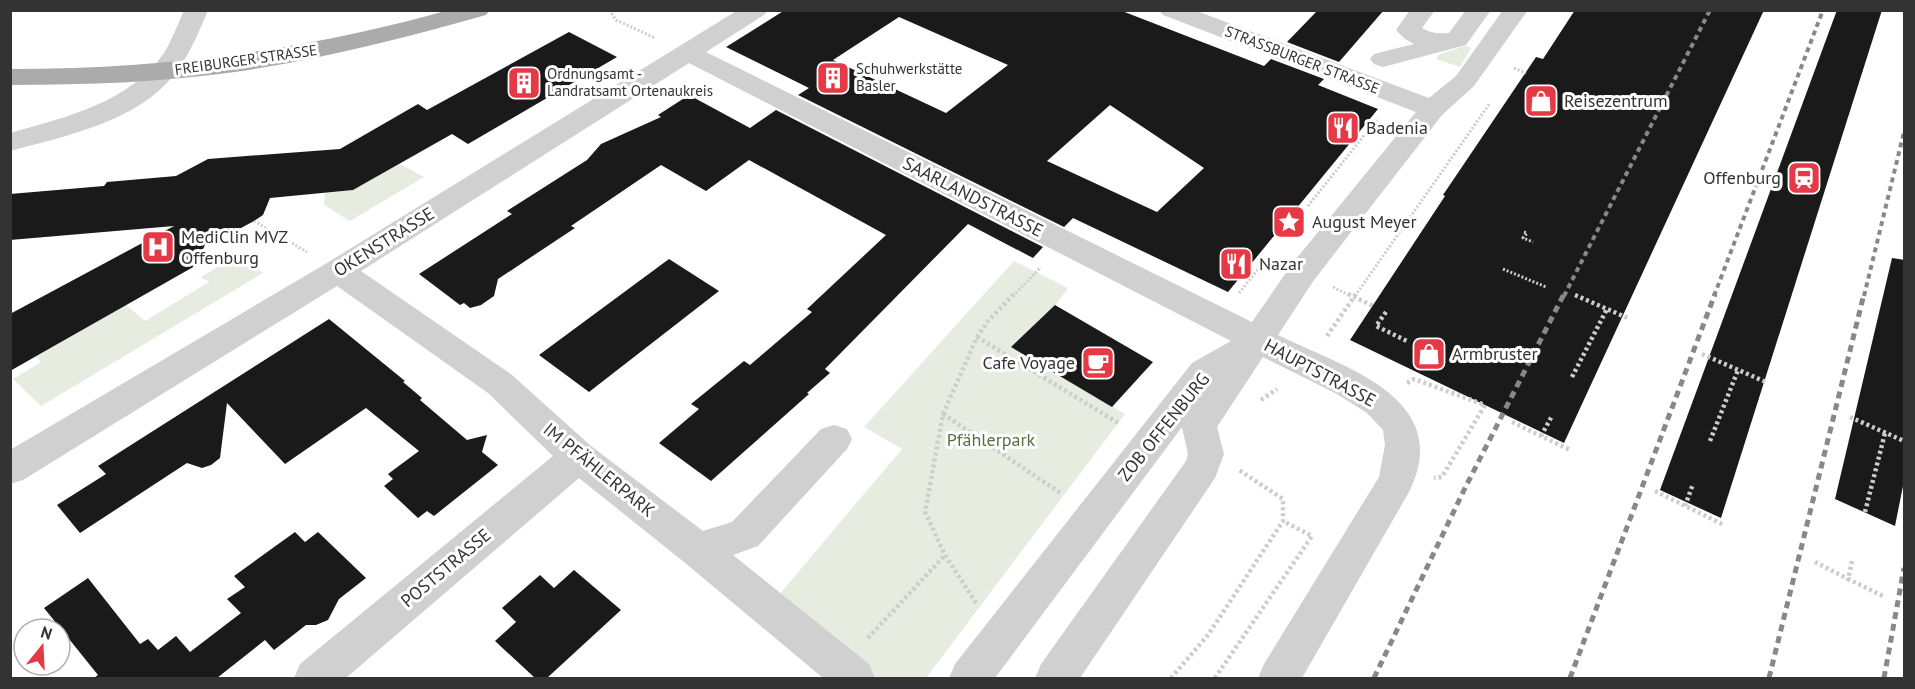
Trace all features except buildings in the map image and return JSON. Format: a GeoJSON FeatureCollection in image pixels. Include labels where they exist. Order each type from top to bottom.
{"type":"FeatureCollection","features":[{"type":"Feature","properties":{"kind":"main road","name":"FREIBURGER STRASSE"},"geometry":{"type":"LineString","coordinates":[[10,77],[162,72],[293,55],[401,33],[478,10]]}},
{"type":"Feature","properties":{"kind":"street"},"geometry":{"type":"LineString","coordinates":[[10,142],[105,113],[138,93],[162,72],[176,53],[196,10]]}},
{"type":"Feature","properties":{"kind":"street","name":"OKENSTRASSE"},"geometry":{"type":"LineString","coordinates":[[10,469],[338,271],[756,10]]}},
{"type":"Feature","properties":{"kind":"street","name":"STRASSBURGER STRASSE"},"geometry":{"type":"LineString","coordinates":[[1171,10],[1433,109]]}},
{"type":"Feature","properties":{"kind":"street"},"geometry":{"type":"LineString","coordinates":[[1383,59],[1457,40],[1479,10]]}},
{"type":"Feature","properties":{"kind":"street","name":"HAUPTSTRASSE"},"geometry":{"type":"LineString","coordinates":[[1279,678],[1396,481],[1402,460],[1403,438],[1399,425],[1388,410],[1374,400],[1258,340],[1303,273],[1433,109],[1465,81],[1516,10]]}},
{"type":"Feature","properties":{"kind":"street"},"geometry":{"type":"LineString","coordinates":[[1361,82],[1415,20]]}},
{"type":"Feature","properties":{"kind":"street"},"geometry":{"type":"LineString","coordinates":[[1415,20],[1416,37],[1429,40],[1457,40]]}},
{"type":"Feature","properties":{"kind":"street","name":"SAARLANDSTRASSE"},"geometry":{"type":"LineString","coordinates":[[688,53],[1258,340]]}},
{"type":"Feature","properties":{"kind":"street","name":"IM PFÄHLERPARK"},"geometry":{"type":"LineString","coordinates":[[338,271],[500,384],[578,457],[698,550],[847,673]]}},
{"type":"Feature","properties":{"kind":"street","name":"ZOB OFFENBURG"},"geometry":{"type":"LineString","coordinates":[[970,678],[1204,372],[1258,340]]}},
{"type":"Feature","properties":{"kind":"street","name":"ZOB OFFENBURG"},"geometry":{"type":"LineString","coordinates":[[1206,454],[1199,425],[1258,340]]}},
{"type":"Feature","properties":{"kind":"street"},"geometry":{"type":"LineString","coordinates":[[698,550],[745,534],[834,439]]}},
{"type":"Feature","properties":{"kind":"street"},"geometry":{"type":"LineString","coordinates":[[1056,678],[1203,467],[1206,454]]}},
{"type":"Feature","properties":{"kind":"street","name":"POSTSTRASSE"},"geometry":{"type":"LineString","coordinates":[[315,678],[578,457]]}},
{"type":"Feature","properties":{"kind":"path"},"geometry":{"type":"LineString","coordinates":[[609,10],[616,20]]}},
{"type":"Feature","properties":{"kind":"path"},"geometry":{"type":"LineString","coordinates":[[1509,76],[1520,60]]}},
{"type":"Feature","properties":{"kind":"path"},"geometry":{"type":"LineString","coordinates":[[1514,68],[1526,73]]}},
{"type":"Feature","properties":{"kind":"path"},"geometry":{"type":"LineString","coordinates":[[1307,364],[1490,103]]}},
{"type":"Feature","properties":{"kind":"path"},"geometry":{"type":"LineString","coordinates":[[254,221],[338,271]]}},
{"type":"Feature","properties":{"kind":"path"},"geometry":{"type":"LineString","coordinates":[[1524,232],[1527,233],[1523,238],[1533,242]]}},
{"type":"Feature","properties":{"kind":"path"},"geometry":{"type":"LineString","coordinates":[[1004,635],[977,606],[945,555],[925,512],[944,414],[977,337],[988,321],[1041,268]]}},
{"type":"Feature","properties":{"kind":"path"},"geometry":{"type":"LineString","coordinates":[[1503,269],[1546,287]]}},
{"type":"Feature","properties":{"kind":"path"},"geometry":{"type":"LineString","coordinates":[[1575,295],[1630,319]]}},
{"type":"Feature","properties":{"kind":"path"},"geometry":{"type":"LineString","coordinates":[[1355,298],[1373,306]]}},
{"type":"Feature","properties":{"kind":"path"},"geometry":{"type":"LineString","coordinates":[[1572,377],[1607,309]]}},
{"type":"Feature","properties":{"kind":"path"},"geometry":{"type":"LineString","coordinates":[[1386,312],[1376,326],[1407,341]]}},
{"type":"Feature","properties":{"kind":"path"},"geometry":{"type":"LineString","coordinates":[[977,337],[1150,442]]}},
{"type":"Feature","properties":{"kind":"path"},"geometry":{"type":"LineString","coordinates":[[1702,354],[1768,383]]}},
{"type":"Feature","properties":{"kind":"path"},"geometry":{"type":"LineString","coordinates":[[1710,441],[1738,370]]}},
{"type":"Feature","properties":{"kind":"path"},"geometry":{"type":"LineString","coordinates":[[1374,400],[1414,379],[1485,405],[1442,477],[1396,481]]}},
{"type":"Feature","properties":{"kind":"path"},"geometry":{"type":"LineString","coordinates":[[944,414],[1095,515]]}},
{"type":"Feature","properties":{"kind":"path"},"geometry":{"type":"LineString","coordinates":[[1541,436],[1552,416]]}},
{"type":"Feature","properties":{"kind":"path"},"geometry":{"type":"LineString","coordinates":[[1850,417],[1905,441]]}},
{"type":"Feature","properties":{"kind":"path"},"geometry":{"type":"LineString","coordinates":[[1512,422],[1570,450]]}},
{"type":"Feature","properties":{"kind":"path"},"geometry":{"type":"LineString","coordinates":[[1864,512],[1885,433]]}},
{"type":"Feature","properties":{"kind":"path"},"geometry":{"type":"LineString","coordinates":[[1171,678],[1208,635],[1283,521],[1283,500],[1260,482],[1206,454]]}},
{"type":"Feature","properties":{"kind":"path"},"geometry":{"type":"LineString","coordinates":[[1685,506],[1693,484]]}},
{"type":"Feature","properties":{"kind":"path"},"geometry":{"type":"LineString","coordinates":[[1655,491],[1724,525]]}},
{"type":"Feature","properties":{"kind":"path"},"geometry":{"type":"LineString","coordinates":[[1215,678],[1312,536],[1283,521]]}},
{"type":"Feature","properties":{"kind":"path"},"geometry":{"type":"LineString","coordinates":[[847,673],[945,555]]}},
{"type":"Feature","properties":{"kind":"path"},"geometry":{"type":"LineString","coordinates":[[1848,579],[1852,561]]}},
{"type":"Feature","properties":{"kind":"path"},"geometry":{"type":"LineString","coordinates":[[1815,562],[1885,597]]}},
{"type":"Feature","properties":{"kind":"green space"},"geometry":{"type":"Polygon","coordinates":[[[1465,46],[1471,48],[1460,67],[1436,59],[1440,54],[1465,46]]]}},
{"type":"Feature","properties":{"kind":"green space"},"geometry":{"type":"Polygon","coordinates":[[[400,164],[424,177],[350,221],[324,205],[325,193],[353,190],[400,164]]]}},
{"type":"Feature","properties":{"kind":"green space"},"geometry":{"type":"Polygon","coordinates":[[[238,255],[263,273],[41,406],[13,379],[41,362],[36,357],[126,305],[145,321],[209,282],[201,277],[238,255]]]}},
{"type":"Feature","properties":{"kind":"green space","name":"Pfählerpark"},"geometry":{"type":"Polygon","coordinates":[[[1014,261],[1068,288],[1055,306],[1012,347],[1125,414],[926,678],[863,678],[773,602],[902,449],[864,427],[1014,261]]]}},
{"type":"Feature","properties":{"kind":"railway"},"geometry":{"type":"LineString","coordinates":[[1564,296],[1710,10]]}},
{"type":"Feature","properties":{"kind":"railway"},"geometry":{"type":"LineString","coordinates":[[1714,296],[1823,10]]}},
{"type":"Feature","properties":{"kind":"railway"},"geometry":{"type":"LineString","coordinates":[[1864,296],[1904,132]]}},
{"type":"Feature","properties":{"kind":"railway"},"geometry":{"type":"LineString","coordinates":[[1374,678],[1465,488],[1564,294]]}},
{"type":"Feature","properties":{"kind":"railway"},"geometry":{"type":"LineString","coordinates":[[1570,678],[1715,294]]}},
{"type":"Feature","properties":{"kind":"railway"},"geometry":{"type":"LineString","coordinates":[[1769,678],[1864,294]]}},
{"type":"Feature","properties":{"kind":"railway"},"geometry":{"type":"LineString","coordinates":[[1884,678],[1904,568]]}},
{"type":"Feature","properties":{"kind":"place","name":"Schuhwerkstätte Basler"},"geometry":{"type":"Point","coordinates":[833,78]}},
{"type":"Feature","properties":{"kind":"place","name":"Ordnungsamt - Landratsamt Ortenaukreis"},"geometry":{"type":"Point","coordinates":[524,83]}},
{"type":"Feature","properties":{"kind":"place","name":"Reisezentrum"},"geometry":{"type":"Point","coordinates":[1541,101]}},
{"type":"Feature","properties":{"kind":"place","name":"Badenia"},"geometry":{"type":"Point","coordinates":[1343,128]}},
{"type":"Feature","properties":{"kind":"place","name":"Offenburg"},"geometry":{"type":"Point","coordinates":[1804,178]}},
{"type":"Feature","properties":{"kind":"place","name":"August Meyer"},"geometry":{"type":"Point","coordinates":[1289,222]}},
{"type":"Feature","properties":{"kind":"place","name":"MediClin MVZ Offenburg"},"geometry":{"type":"Point","coordinates":[158,247]}},
{"type":"Feature","properties":{"kind":"place","name":"Nazar"},"geometry":{"type":"Point","coordinates":[1236,264]}},
{"type":"Feature","properties":{"kind":"place","name":"Armbruster"},"geometry":{"type":"Point","coordinates":[1429,354]}},
{"type":"Feature","properties":{"kind":"place","name":"Cafe Voyage"},"geometry":{"type":"Point","coordinates":[1098,363]}}]}
